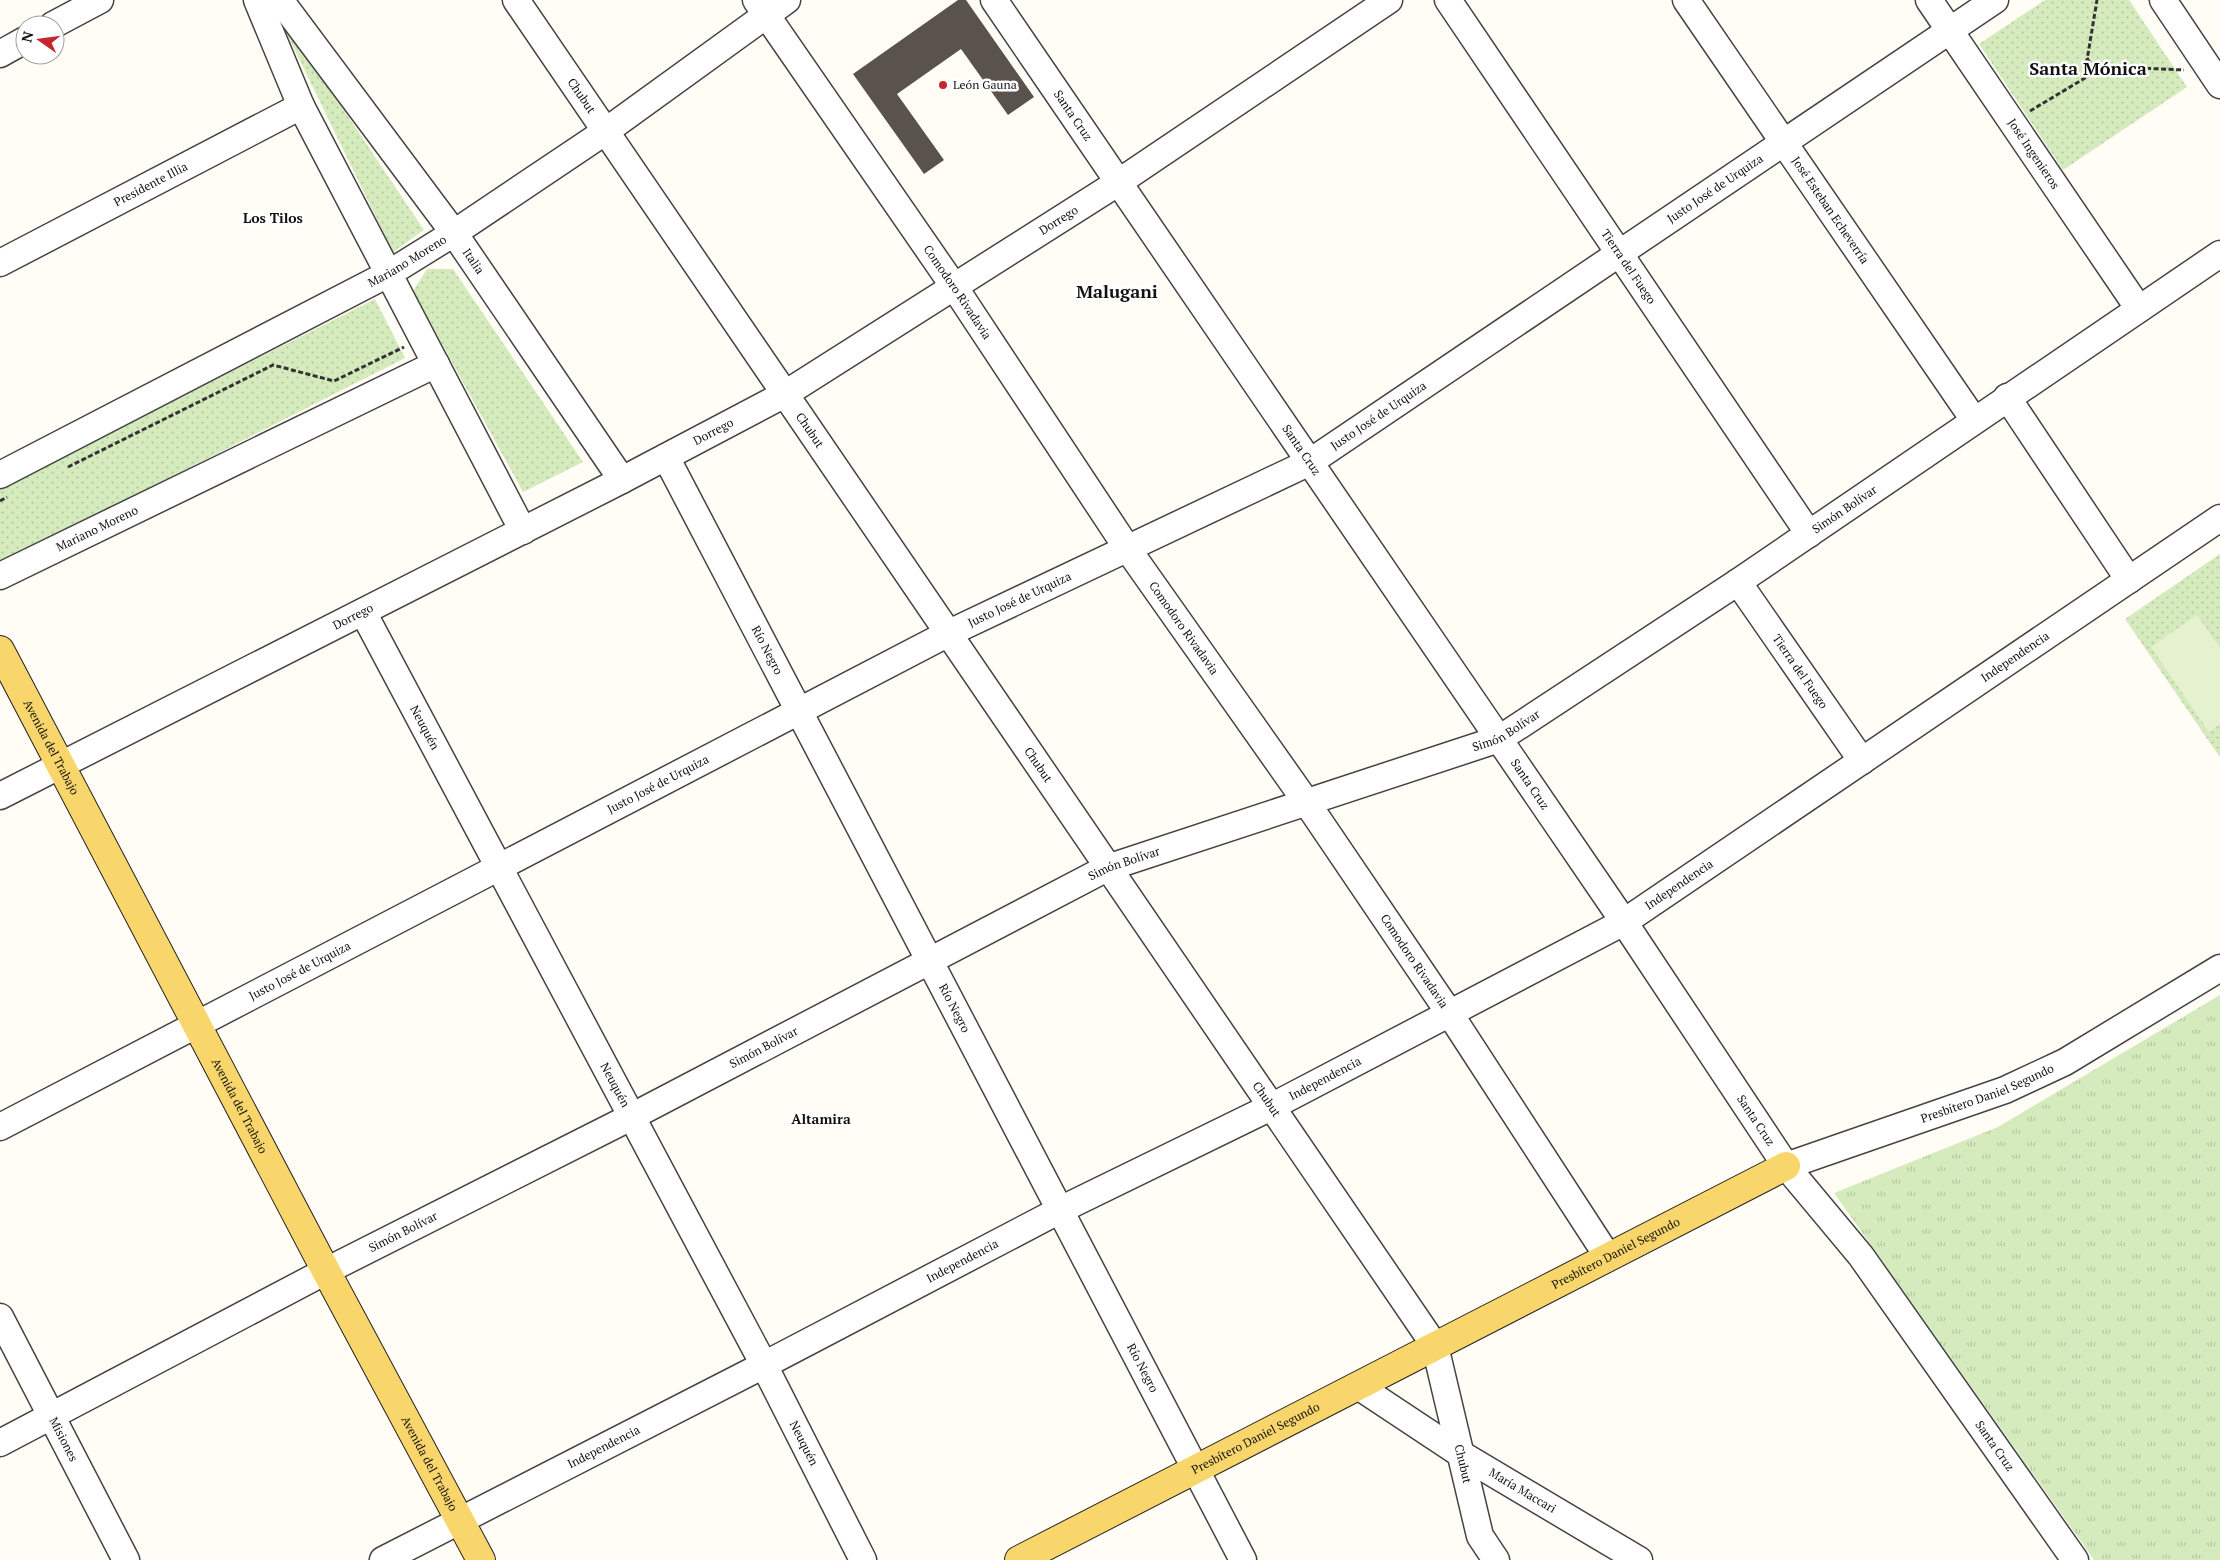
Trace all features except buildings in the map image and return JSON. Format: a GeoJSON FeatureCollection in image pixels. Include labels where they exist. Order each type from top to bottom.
{"type":"FeatureCollection","features":[{"type":"Feature","properties":{"kind":"main road","name":"Avenida del Trabajo"},"geometry":{"type":"LineString","coordinates":[[0,650],[326,1271],[481,1560]]}},
{"type":"Feature","properties":{"kind":"main road","name":"Presbítero Daniel Segundo"},"geometry":{"type":"LineString","coordinates":[[1019,1560],[1786,1166]]}},
{"type":"Feature","properties":{"kind":"street"},"geometry":{"type":"LineString","coordinates":[[65,19],[100,0]]}},
{"type":"Feature","properties":{"kind":"street"},"geometry":{"type":"LineString","coordinates":[[257,0],[301,106],[523,531]]}},
{"type":"Feature","properties":{"kind":"street","name":"Italia"},"geometry":{"type":"LineString","coordinates":[[280,0],[454,233],[622,480]]}},
{"type":"Feature","properties":{"kind":"street","name":"Chubut"},"geometry":{"type":"LineString","coordinates":[[516,0],[947,634],[1435,1346],[1480,1536],[1496,1560]]}},
{"type":"Feature","properties":{"kind":"street","name":"Mariano Moreno"},"geometry":{"type":"LineString","coordinates":[[4,486],[388,274],[454,233],[606,131],[761,7],[787,0]]}},
{"type":"Feature","properties":{"kind":"street","name":"Santa Cruz"},"geometry":{"type":"LineString","coordinates":[[994,0],[1624,922],[1786,1166],[1861,1256],[2075,1560]]}},
{"type":"Feature","properties":{"kind":"street","name":"Dorrego"},"geometry":{"type":"LineString","coordinates":[[0,796],[523,531],[785,394],[955,288],[1119,182],[1389,0]]}},
{"type":"Feature","properties":{"kind":"street","name":"Tierra del Fuego"},"geometry":{"type":"LineString","coordinates":[[1448,0],[1809,534]]}},
{"type":"Feature","properties":{"kind":"street","name":"José Esteban Echeverría"},"geometry":{"type":"LineString","coordinates":[[1686,0],[1974,420]]}},
{"type":"Feature","properties":{"kind":"street","name":"José Ingenieros"},"geometry":{"type":"LineString","coordinates":[[1928,0],[2139,309]]}},
{"type":"Feature","properties":{"kind":"street","name":"Justo José de Urquiza"},"geometry":{"type":"LineString","coordinates":[[0,1127],[947,634],[1310,462],[1995,0]]}},
{"type":"Feature","properties":{"kind":"street"},"geometry":{"type":"LineString","coordinates":[[2163,0],[2215,78]]}},
{"type":"Feature","properties":{"kind":"street","name":"Comodoro Rivadavia"},"geometry":{"type":"LineString","coordinates":[[761,7],[955,288],[1127,548],[1307,802],[1450,1014],[1608,1257]]}},
{"type":"Feature","properties":{"kind":"street"},"geometry":{"type":"LineString","coordinates":[[0,54],[15,46]]}},
{"type":"Feature","properties":{"kind":"street","name":"Presidente Illia"},"geometry":{"type":"LineString","coordinates":[[0,264],[301,106]]}},
{"type":"Feature","properties":{"kind":"street","name":"Simón Bolívar"},"geometry":{"type":"LineString","coordinates":[[0,1443],[326,1271],[932,961],[1108,868],[1499,739],[1738,582],[2007,397],[2220,254]]}},
{"type":"Feature","properties":{"kind":"street","name":"Mariano Moreno"},"geometry":{"type":"LineString","coordinates":[[0,576],[436,364]]}},
{"type":"Feature","properties":{"kind":"street"},"geometry":{"type":"LineString","coordinates":[[2007,397],[2129,580]]}},
{"type":"Feature","properties":{"kind":"street","name":"Río Negro"},"geometry":{"type":"LineString","coordinates":[[666,456],[932,961],[1243,1560]]}},
{"type":"Feature","properties":{"kind":"street","name":"Independencia"},"geometry":{"type":"LineString","coordinates":[[383,1560],[764,1365],[1060,1210],[1271,1107],[1624,922],[2220,518]]}},
{"type":"Feature","properties":{"kind":"street","name":"Tierra del Fuego"},"geometry":{"type":"LineString","coordinates":[[1738,582],[1862,761]]}},
{"type":"Feature","properties":{"kind":"street","name":"Neuquén"},"geometry":{"type":"LineString","coordinates":[[363,612],[764,1365],[863,1560]]}},
{"type":"Feature","properties":{"kind":"street","name":"Presbítero Daniel Segundo"},"geometry":{"type":"LineString","coordinates":[[1786,1166],[2014,1086],[2065,1062],[2220,968]]}},
{"type":"Feature","properties":{"kind":"street","name":"Misiones"},"geometry":{"type":"LineString","coordinates":[[0,1317],[126,1560]]}},
{"type":"Feature","properties":{"kind":"street","name":"María Maccari"},"geometry":{"type":"LineString","coordinates":[[1358,1386],[1459,1453],[1639,1560]]}},
{"type":"Feature","properties":{"kind":"path"},"geometry":{"type":"LineString","coordinates":[[2084,79],[2097,0]]}},
{"type":"Feature","properties":{"kind":"path"},"geometry":{"type":"LineString","coordinates":[[2087,58],[2095,72]]}},
{"type":"Feature","properties":{"kind":"path"},"geometry":{"type":"LineString","coordinates":[[2012,122],[2095,72],[2116,66],[2215,78]]}},
{"type":"Feature","properties":{"kind":"path"},"geometry":{"type":"LineString","coordinates":[[62,470],[274,365],[334,381],[422,338]]}},
{"type":"Feature","properties":{"kind":"path"},"geometry":{"type":"LineString","coordinates":[[0,501],[4,486]]}},
{"type":"Feature","properties":{"kind":"green space"},"geometry":{"type":"Polygon","coordinates":[[[2045,0],[2129,0],[2187,87],[2063,170],[1979,44],[2045,0]]]}},
{"type":"Feature","properties":{"kind":"green space"},"geometry":{"type":"Polygon","coordinates":[[[271,1],[424,230],[393,252],[271,1]]]}},
{"type":"Feature","properties":{"kind":"green space"},"geometry":{"type":"Polygon","coordinates":[[[427,269],[453,269],[583,462],[523,492],[413,291],[427,269]]]}},
{"type":"Feature","properties":{"kind":"green space"},"geometry":{"type":"Polygon","coordinates":[[[375,299],[405,358],[0,564],[0,489],[375,299]]]}},
{"type":"Feature","properties":{"kind":"green space"},"geometry":{"type":"Polygon","coordinates":[[[2220,554],[2220,756],[2219,756],[2125,619],[2220,554]]]}},
{"type":"Feature","properties":{"kind":"green space"},"geometry":{"type":"Polygon","coordinates":[[[2197,615],[2220,648],[2220,724],[2209,732],[2151,647],[2197,615]]]}},
{"type":"Feature","properties":{"kind":"green space"},"geometry":{"type":"Polygon","coordinates":[[[2220,995],[2220,1560],[2094,1560],[1834,1193],[1998,1127],[2220,995]]]}},
{"type":"Feature","properties":{"kind":"place","name":"León Gauna"},"geometry":{"type":"Point","coordinates":[943,85]}},
{"type":"Feature","properties":{"kind":"district","name":"Santa Mónica"},"geometry":{"type":"Point","coordinates":[2088,69]}},
{"type":"Feature","properties":{"kind":"district","name":"Los Tilos"},"geometry":{"type":"Point","coordinates":[273,218]}},
{"type":"Feature","properties":{"kind":"district","name":"Malugani"},"geometry":{"type":"Point","coordinates":[1117,292]}},
{"type":"Feature","properties":{"kind":"district","name":"Altamira"},"geometry":{"type":"Point","coordinates":[821,1119]}}]}
